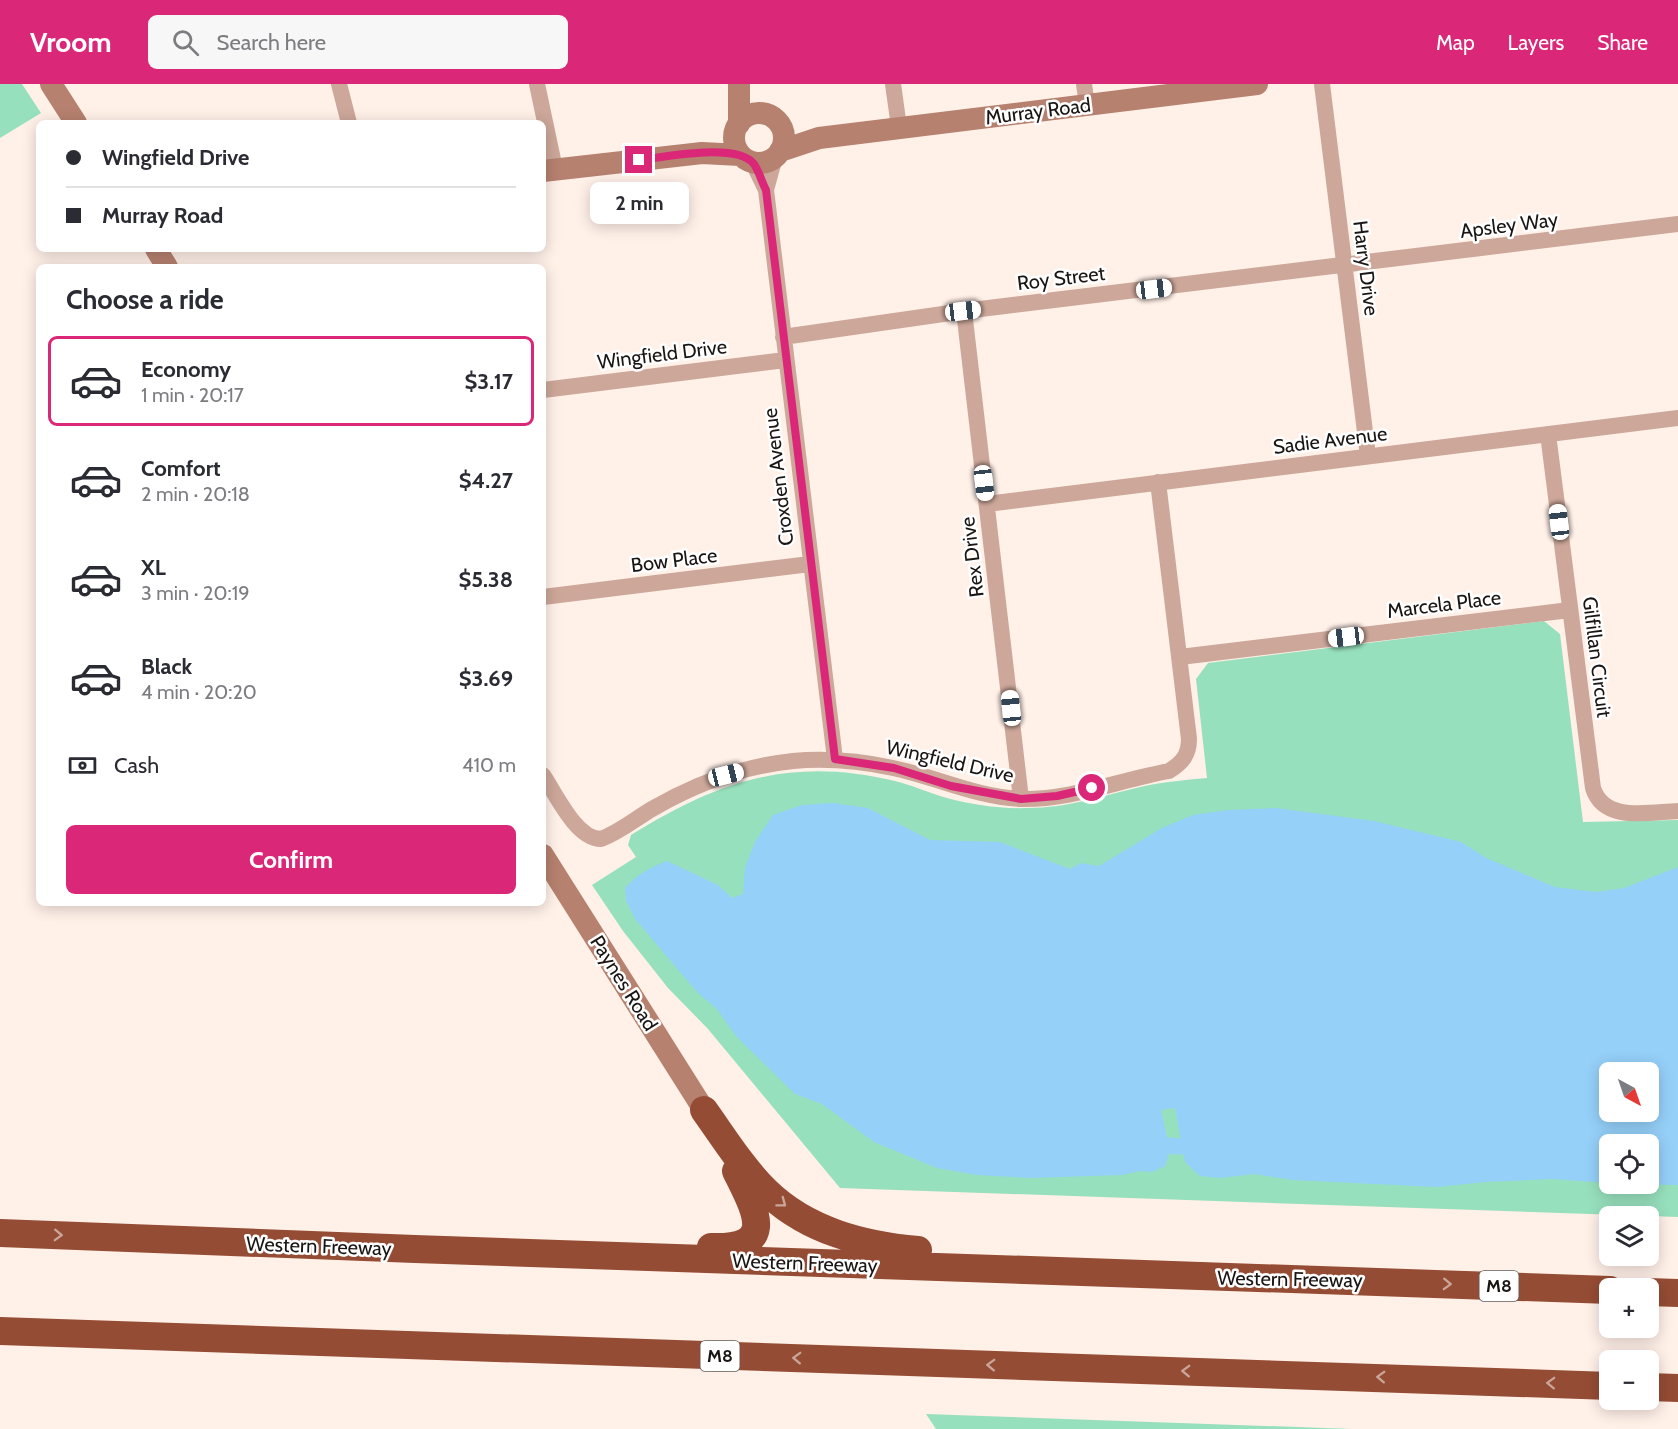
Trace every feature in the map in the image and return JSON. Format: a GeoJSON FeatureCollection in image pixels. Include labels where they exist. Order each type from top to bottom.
{"type":"FeatureCollection","features":[{"type":"Feature","properties":{"kind":"highway"},"geometry":{"type":"LineString","coordinates":[[415,1250],[615,1243],[724,1247],[745,1242],[756,1230],[758,1222],[756,1211],[704,1110]]}},
{"type":"Feature","properties":{"kind":"highway"},"geometry":{"type":"LineString","coordinates":[[704,1110],[738,1157],[768,1192],[808,1221],[856,1240],[886,1247],[1207,1277]]}},
{"type":"Feature","properties":{"kind":"highway","name":"Western Freeway"},"geometry":{"type":"LineString","coordinates":[[0,1233],[415,1250],[1599,1290]]}},
{"type":"Feature","properties":{"kind":"highway"},"geometry":{"type":"LineString","coordinates":[[1659,1292],[1678,1293]]}},
{"type":"Feature","properties":{"kind":"highway","name":"M8"},"geometry":{"type":"LineString","coordinates":[[0,1331],[1599,1386]]}},
{"type":"Feature","properties":{"kind":"highway"},"geometry":{"type":"LineString","coordinates":[[1659,1387],[1678,1388]]}},
{"type":"Feature","properties":{"kind":"street"},"geometry":{"type":"LineString","coordinates":[[51,84],[74,120]]}},
{"type":"Feature","properties":{"kind":"street"},"geometry":{"type":"LineString","coordinates":[[339,84],[348,120]]}},
{"type":"Feature","properties":{"kind":"street"},"geometry":{"type":"LineString","coordinates":[[537,84],[542,120]]}},
{"type":"Feature","properties":{"kind":"street"},"geometry":{"type":"LineString","coordinates":[[739,84],[737,129],[734,141],[747,159]]}},
{"type":"Feature","properties":{"kind":"street"},"geometry":{"type":"LineString","coordinates":[[546,148],[549,170],[702,153],[761,163],[778,154],[784,136],[746,84]]}},
{"type":"Feature","properties":{"kind":"street"},"geometry":{"type":"LineString","coordinates":[[893,84],[899,128]]}},
{"type":"Feature","properties":{"kind":"street","name":"Murray Road"},"geometry":{"type":"LineString","coordinates":[[778,154],[819,138],[899,128],[1086,94],[1254,84]]}},
{"type":"Feature","properties":{"kind":"street","name":"Harry Drive"},"geometry":{"type":"LineString","coordinates":[[1322,84],[1368,456]]}},
{"type":"Feature","properties":{"kind":"street"},"geometry":{"type":"LineString","coordinates":[[702,153],[737,129],[749,116],[756,114],[774,120]]}},
{"type":"Feature","properties":{"kind":"street","name":"Murray Road"},"geometry":{"type":"LineString","coordinates":[[774,120],[819,138]]}},
{"type":"Feature","properties":{"kind":"street","name":"Croxden Avenue"},"geometry":{"type":"LineString","coordinates":[[766,190],[778,154]]}},
{"type":"Feature","properties":{"kind":"street","name":"Croxden Avenue"},"geometry":{"type":"LineString","coordinates":[[747,159],[766,190],[835,759]]}},
{"type":"Feature","properties":{"kind":"street","name":"Apsley Way"},"geometry":{"type":"LineString","coordinates":[[1344,266],[1678,225]]}},
{"type":"Feature","properties":{"kind":"street","name":"Roy Street"},"geometry":{"type":"LineString","coordinates":[[783,337],[963,311],[1344,266]]}},
{"type":"Feature","properties":{"kind":"street","name":"Rex Drive"},"geometry":{"type":"LineString","coordinates":[[963,311],[1021,799]]}},
{"type":"Feature","properties":{"kind":"street","name":"Wingfield Drive"},"geometry":{"type":"LineString","coordinates":[[546,390],[785,360]]}},
{"type":"Feature","properties":{"kind":"street","name":"Sadie Avenue"},"geometry":{"type":"LineString","coordinates":[[987,504],[1678,418]]}},
{"type":"Feature","properties":{"kind":"street","name":"Gilfillan Circuit"},"geometry":{"type":"LineString","coordinates":[[1548,434],[1595,796],[1610,810],[1620,812],[1678,811]]}},
{"type":"Feature","properties":{"kind":"street","name":"Wingfield Drive"},"geometry":{"type":"LineString","coordinates":[[546,780],[578,828],[586,836],[601,839],[688,790],[726,775],[793,761],[835,759],[894,768],[951,786],[1021,799],[1057,796],[1169,771],[1179,765],[1189,748],[1158,482]]}},
{"type":"Feature","properties":{"kind":"street","name":"Bow Place"},"geometry":{"type":"LineString","coordinates":[[546,597],[810,564]]}},
{"type":"Feature","properties":{"kind":"street","name":"Marcela Place"},"geometry":{"type":"LineString","coordinates":[[1180,657],[1570,610]]}},
{"type":"Feature","properties":{"kind":"street","name":"Paynes Road"},"geometry":{"type":"LineString","coordinates":[[546,860],[704,1110]]}},
{"type":"Feature","properties":{"kind":"green space"},"geometry":{"type":"Polygon","coordinates":[[[0,84],[22,84],[41,113],[0,138],[0,84]]]}},
{"type":"Feature","properties":{"kind":"green space"},"geometry":{"type":"Polygon","coordinates":[[[1544,621],[1560,634],[1583,822],[1678,820],[1678,1217],[1659,1216],[1659,1206],[1599,1206],[1599,1214],[840,1188],[708,1029],[668,988],[623,931],[592,885],[636,857],[628,845],[631,835],[694,800],[757,778],[822,771],[857,774],[895,781],[967,803],[1018,808],[1057,806],[1148,785],[1207,778],[1196,679],[1208,663],[1544,621]]]}},
{"type":"Feature","properties":{"kind":"green space"},"geometry":{"type":"Polygon","coordinates":[[[927,1414],[1352,1429],[936,1429],[927,1414]]]}},
{"type":"Feature","properties":{"kind":"water"},"geometry":{"type":"Polygon","coordinates":[[[833,803],[868,808],[930,840],[1000,842],[1070,869],[1081,863],[1099,866],[1162,828],[1193,815],[1228,810],[1276,808],[1374,821],[1461,842],[1486,858],[1555,887],[1596,892],[1624,888],[1678,867],[1678,1185],[1659,1185],[1659,1134],[1599,1134],[1599,1182],[1552,1179],[1437,1187],[1293,1180],[1254,1174],[1220,1178],[1200,1176],[1185,1162],[1175,1108],[1161,1110],[1170,1151],[1165,1166],[1152,1172],[1030,1178],[977,1175],[937,1168],[874,1142],[822,1104],[795,1094],[736,1036],[717,1009],[697,992],[636,920],[626,901],[625,888],[629,883],[644,872],[667,861],[718,885],[732,898],[743,894],[745,868],[755,842],[773,815],[802,805],[833,803]]]}},
{"type":"Feature","properties":{"kind":"waterway"},"geometry":{"type":"LineString","coordinates":[[1148,1148],[1162,1145],[1203,1148]]}},
{"type":"Feature","properties":{"kind":"route"},"geometry":{"type":"LineString","coordinates":[[639,160],[702,153],[740,155],[753,163],[766,190],[804,519],[835,759],[894,768],[951,786],[1021,799],[1057,796],[1092,788]]}}]}
